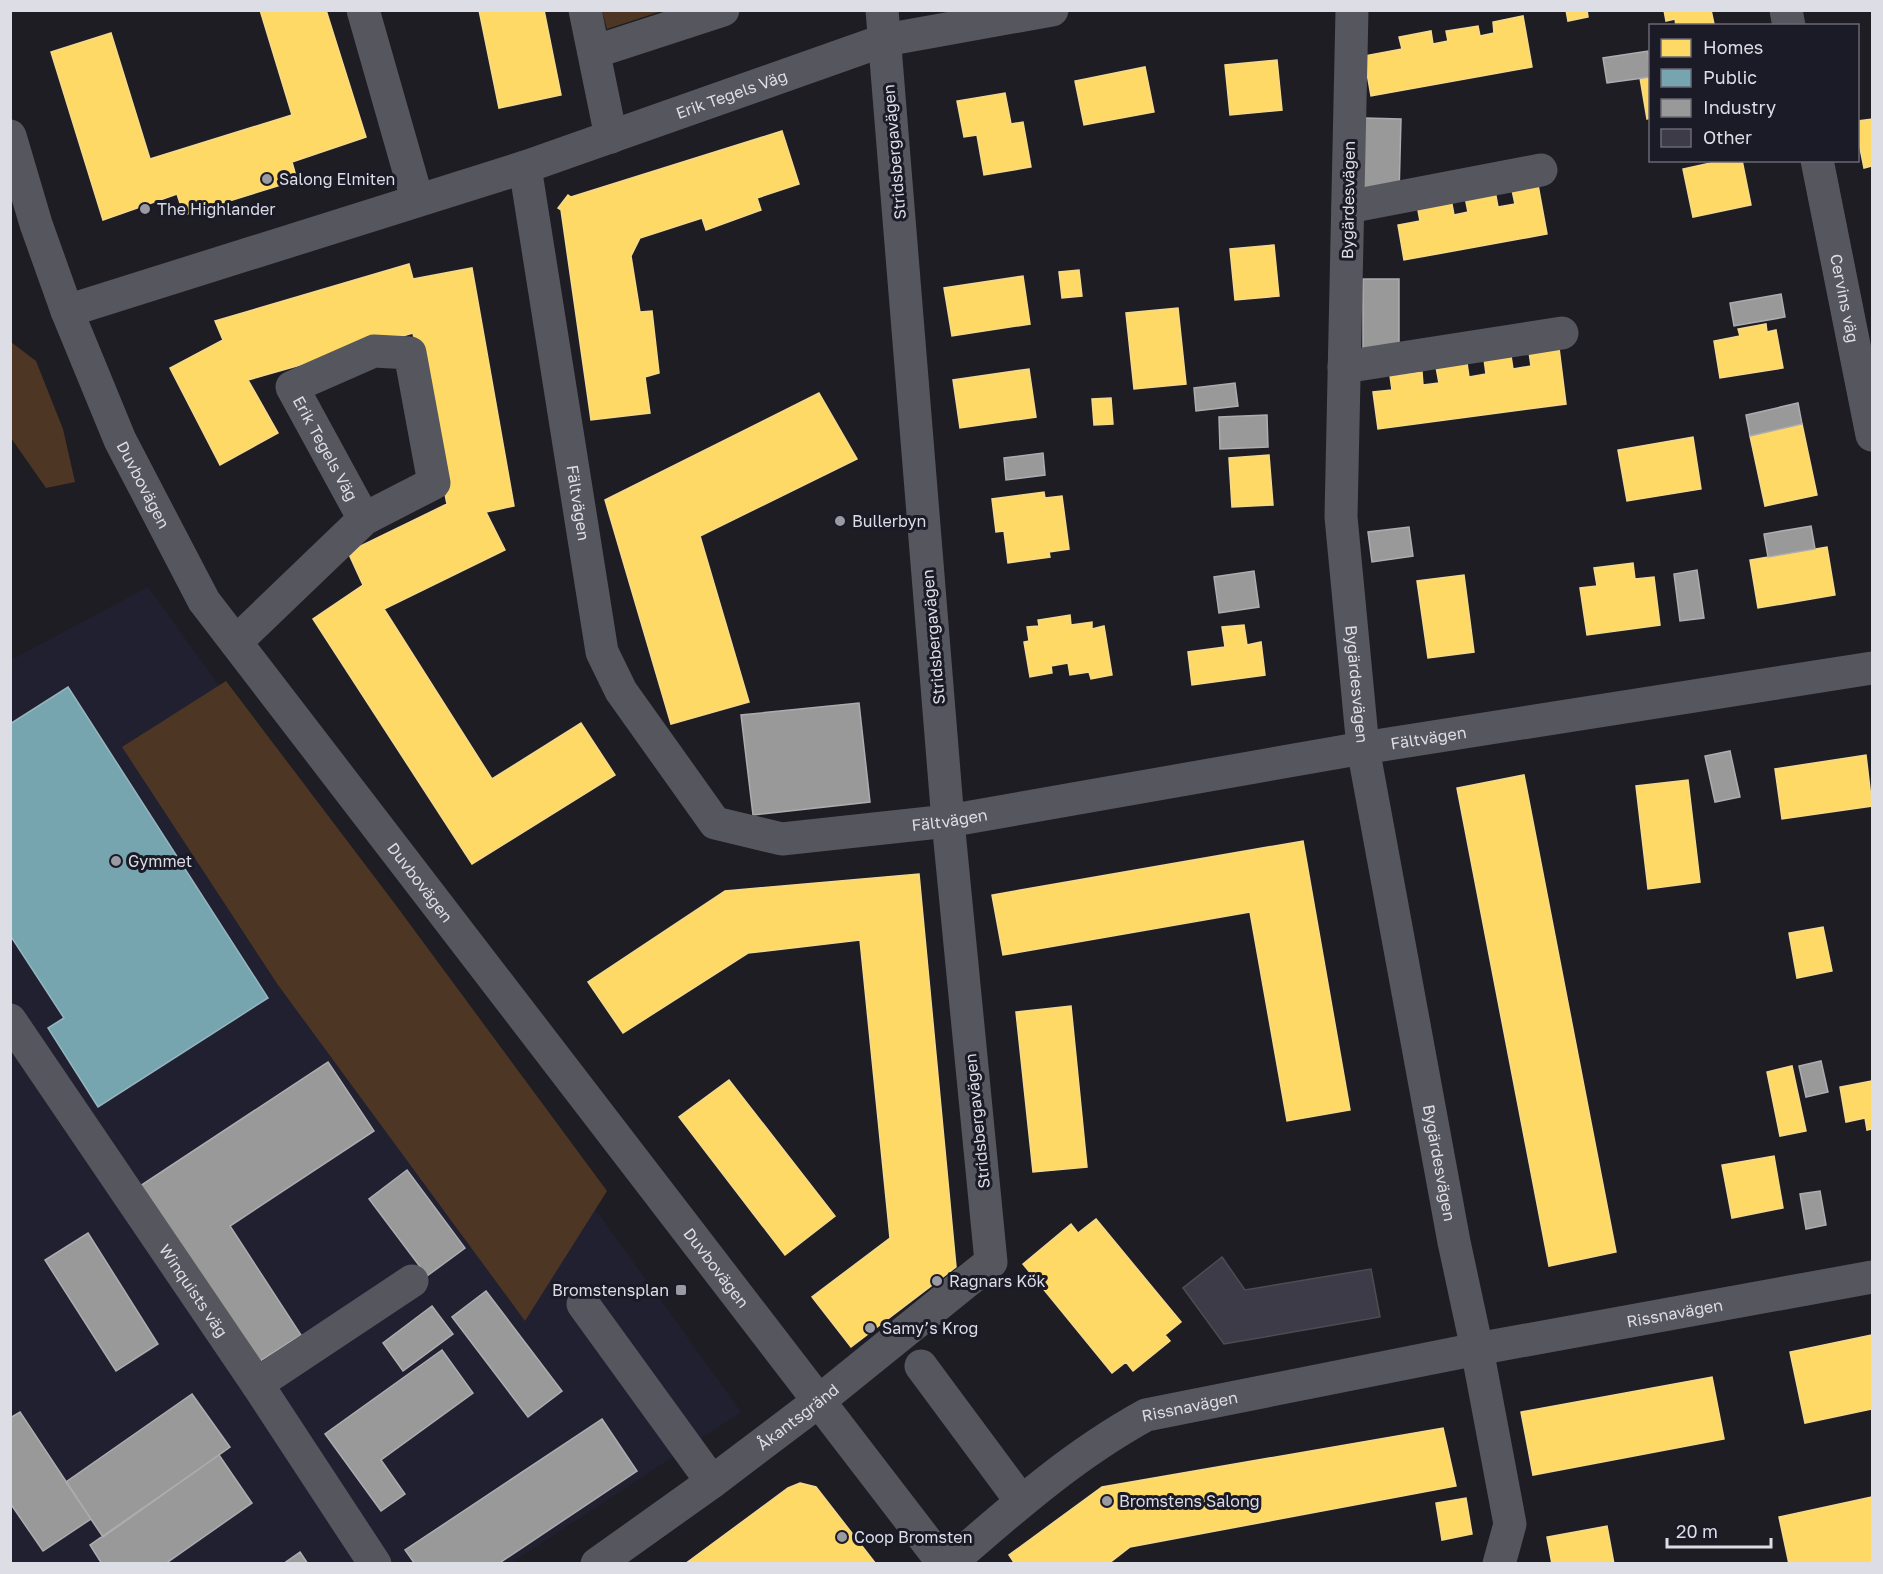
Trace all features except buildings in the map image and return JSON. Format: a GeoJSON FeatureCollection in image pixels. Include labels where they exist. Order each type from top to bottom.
{"type":"FeatureCollection","features":[{"type":"Feature","properties":{"kind":"street"},"geometry":{"type":"LineString","coordinates":[[363,10],[417,200]]}},
{"type":"Feature","properties":{"kind":"street"},"geometry":{"type":"LineString","coordinates":[[585,10],[610,137]]}},
{"type":"Feature","properties":{"kind":"street"},"geometry":{"type":"LineString","coordinates":[[594,52],[723,10]]}},
{"type":"Feature","properties":{"kind":"street","name":"Erik Tegels Väg"},"geometry":{"type":"LineString","coordinates":[[67,311],[525,167],[610,137],[883,25],[1052,10]]}},
{"type":"Feature","properties":{"kind":"street","name":"Bygärdesvägen"},"geometry":{"type":"LineString","coordinates":[[1352,10],[1341,517],[1362,748],[1454,1242],[1477,1349]]}},
{"type":"Feature","properties":{"kind":"street","name":"Stridsbergavägen"},"geometry":{"type":"LineString","coordinates":[[883,25],[948,821],[991,1262]]}},
{"type":"Feature","properties":{"kind":"street","name":"Duvbovägen"},"geometry":{"type":"LineString","coordinates":[[10,136],[36,224],[67,311],[120,440],[204,601],[944,1563]]}},
{"type":"Feature","properties":{"kind":"street","name":"Cervins väg"},"geometry":{"type":"LineString","coordinates":[[1816,162],[1872,435]]}},
{"type":"Feature","properties":{"kind":"street","name":"Fältvägen"},"geometry":{"type":"LineString","coordinates":[[525,167],[602,652],[621,691],[715,823],[783,839],[948,821],[1362,748],[1872,668]]}},
{"type":"Feature","properties":{"kind":"street"},"geometry":{"type":"LineString","coordinates":[[1348,207],[1541,171]]}},
{"type":"Feature","properties":{"kind":"street"},"geometry":{"type":"LineString","coordinates":[[1344,367],[1562,333]]}},
{"type":"Feature","properties":{"kind":"street","name":"Erik Tegels Väg"},"geometry":{"type":"LineString","coordinates":[[236,642],[364,519],[434,483],[410,353],[374,351],[292,387],[364,519]]}},
{"type":"Feature","properties":{"kind":"street","name":"Winquists väg"},"geometry":{"type":"LineString","coordinates":[[10,1020],[375,1563]]}},
{"type":"Feature","properties":{"kind":"street","name":"Åkantsgränd"},"geometry":{"type":"LineString","coordinates":[[597,1563],[712,1482],[819,1401],[991,1262]]}},
{"type":"Feature","properties":{"kind":"street","name":"Rissnavägen"},"geometry":{"type":"LineString","coordinates":[[949,1563],[1021,1501],[1074,1460],[1116,1431],[1146,1415],[1477,1349],[1872,1277]]}},
{"type":"Feature","properties":{"kind":"street"},"geometry":{"type":"LineString","coordinates":[[256,1384],[412,1281]]}},
{"type":"Feature","properties":{"kind":"street"},"geometry":{"type":"LineString","coordinates":[[583,1304],[712,1482]]}},
{"type":"Feature","properties":{"kind":"street"},"geometry":{"type":"LineString","coordinates":[[1477,1349],[1510,1524],[1499,1563]]}},
{"type":"Feature","properties":{"kind":"street"},"geometry":{"type":"LineString","coordinates":[[921,1366],[1021,1501]]}},
{"type":"Feature","properties":{"kind":"shaded area"},"geometry":{"type":"Polygon","coordinates":[[[602,10],[662,11],[607,29],[602,10]]]}},
{"type":"Feature","properties":{"kind":"shaded area"},"geometry":{"type":"Polygon","coordinates":[[[11,342],[36,361],[63,429],[75,482],[46,488],[11,438],[11,342]]]}},
{"type":"Feature","properties":{"kind":"shaded area"},"geometry":{"type":"Polygon","coordinates":[[[148,587],[741,1412],[511,1563],[11,1564],[11,660],[148,587]]]}},
{"type":"Feature","properties":{"kind":"shaded area"},"geometry":{"type":"Polygon","coordinates":[[[226,681],[395,904],[607,1191],[525,1321],[278,985],[122,747],[226,681]]]}},
{"type":"Feature","properties":{"kind":"place","name":"Salong Elmiten"},"geometry":{"type":"Point","coordinates":[267,179]}},
{"type":"Feature","properties":{"kind":"place","name":"The Highlander"},"geometry":{"type":"Point","coordinates":[145,209]}},
{"type":"Feature","properties":{"kind":"place","name":"Bullerbyn"},"geometry":{"type":"Point","coordinates":[840,521]}},
{"type":"Feature","properties":{"kind":"place","name":"Gymmet"},"geometry":{"type":"Point","coordinates":[116,861]}},
{"type":"Feature","properties":{"kind":"place","name":"Ragnars Kök"},"geometry":{"type":"Point","coordinates":[937,1281]}},
{"type":"Feature","properties":{"kind":"place","name":"Bromstensplan"},"geometry":{"type":"Point","coordinates":[681,1290]}},
{"type":"Feature","properties":{"kind":"place","name":"Samy’s Krog"},"geometry":{"type":"Point","coordinates":[870,1328]}},
{"type":"Feature","properties":{"kind":"place","name":"Bromstens Salong"},"geometry":{"type":"Point","coordinates":[1107,1501]}},
{"type":"Feature","properties":{"kind":"place","name":"Coop Bromsten"},"geometry":{"type":"Point","coordinates":[842,1537]}}]}
